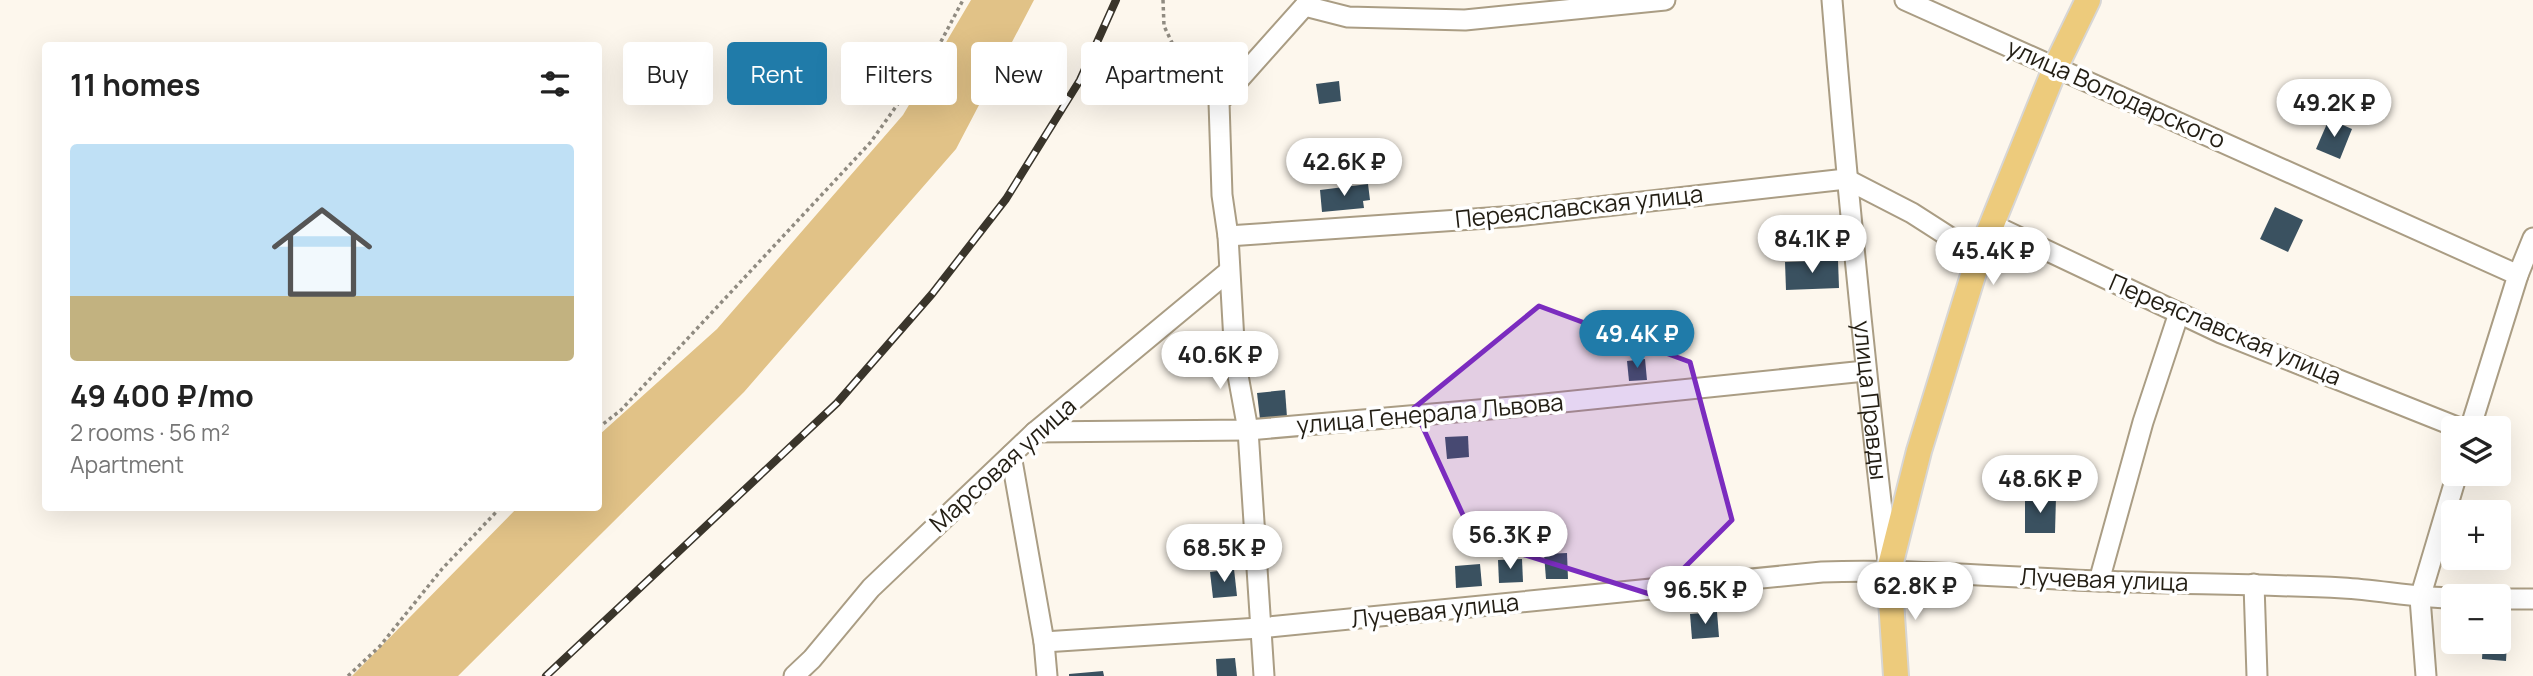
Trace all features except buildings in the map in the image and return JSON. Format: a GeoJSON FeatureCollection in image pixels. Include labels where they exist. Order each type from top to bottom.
{"type":"FeatureCollection","features":[{"type":"Feature","properties":{"kind":"main road"},"geometry":{"type":"LineString","coordinates":[[1889,570],[1919,451],[1979,256],[2056,66],[2088,0]]}},
{"type":"Feature","properties":{"kind":"main road","name":"улица Правды"},"geometry":{"type":"LineString","coordinates":[[1889,570],[1896,676]]}},
{"type":"Feature","properties":{"kind":"street"},"geometry":{"type":"LineString","coordinates":[[1248,69],[1307,3],[1348,17],[1465,20],[1665,0]]}},
{"type":"Feature","properties":{"kind":"street","name":"улица Правды"},"geometry":{"type":"LineString","coordinates":[[1832,0],[1865,370],[1889,570]]}},
{"type":"Feature","properties":{"kind":"street","name":"улица Володарского"},"geometry":{"type":"LineString","coordinates":[[1905,0],[2518,275]]}},
{"type":"Feature","properties":{"kind":"street"},"geometry":{"type":"LineString","coordinates":[[1219,105],[1222,195],[1228,236],[1235,359],[1248,430],[1264,676]]}},
{"type":"Feature","properties":{"kind":"street"},"geometry":{"type":"LineString","coordinates":[[1846,179],[1912,213],[1979,256]]}},
{"type":"Feature","properties":{"kind":"street","name":"Переяславская улица"},"geometry":{"type":"LineString","coordinates":[[1228,236],[1517,216],[1846,179]]}},
{"type":"Feature","properties":{"kind":"street","name":"Переяславская улица"},"geometry":{"type":"LineString","coordinates":[[1991,224],[2221,333],[2441,421]]}},
{"type":"Feature","properties":{"kind":"street"},"geometry":{"type":"LineString","coordinates":[[2474,416],[2518,275],[2533,238]]}},
{"type":"Feature","properties":{"kind":"street","name":"Марсовая улица"},"geometry":{"type":"LineString","coordinates":[[794,676],[812,659],[871,588],[1035,432],[1229,271]]}},
{"type":"Feature","properties":{"kind":"street"},"geometry":{"type":"LineString","coordinates":[[2099,581],[2143,422],[2179,313]]}},
{"type":"Feature","properties":{"kind":"street","name":"улица Генерала Львова"},"geometry":{"type":"LineString","coordinates":[[1035,432],[1248,430],[1524,406],[1865,370]]}},
{"type":"Feature","properties":{"kind":"street"},"geometry":{"type":"LineString","coordinates":[[1011,455],[1044,642],[1046,676]]}},
{"type":"Feature","properties":{"kind":"street"},"geometry":{"type":"LineString","coordinates":[[2426,676],[2420,598],[2453,486]]}},
{"type":"Feature","properties":{"kind":"street","name":"Лучевая улица"},"geometry":{"type":"LineString","coordinates":[[1044,642],[1259,628],[1822,572],[1889,570],[2099,581],[2254,584],[2372,590],[2420,598],[2441,598]]}},
{"type":"Feature","properties":{"kind":"street"},"geometry":{"type":"LineString","coordinates":[[2254,584],[2257,676]]}},
{"type":"Feature","properties":{"kind":"street"},"geometry":{"type":"LineString","coordinates":[[2511,599],[2533,599]]}},
{"type":"Feature","properties":{"kind":"path"},"geometry":{"type":"LineString","coordinates":[[602,425],[621,410],[870,143],[937,49],[963,0]]}},
{"type":"Feature","properties":{"kind":"path"},"geometry":{"type":"LineString","coordinates":[[1163,0],[1164,26],[1172,42]]}},
{"type":"Feature","properties":{"kind":"path"},"geometry":{"type":"LineString","coordinates":[[348,676],[380,646],[442,569],[497,511]]}},
{"type":"Feature","properties":{"kind":"highlighted area"},"geometry":{"type":"Polygon","coordinates":[[[1539,306],[1690,362],[1732,520],[1656,596],[1474,539],[1414,408],[1539,306]]]}},
{"type":"Feature","properties":{"kind":"shaded area"},"geometry":{"type":"Polygon","coordinates":[[[971,0],[1034,0],[1012,42],[971,42],[971,105],[979,105],[956,149],[744,392],[458,676],[352,676],[514,511],[602,511],[602,432],[717,329],[909,105],[957,105],[957,42],[946,42],[971,0]]]}},
{"type":"Feature","properties":{"kind":"railway"},"geometry":{"type":"LineString","coordinates":[[546,676],[837,403],[932,294],[1006,199],[1080,80],[1116,0]]}}]}
